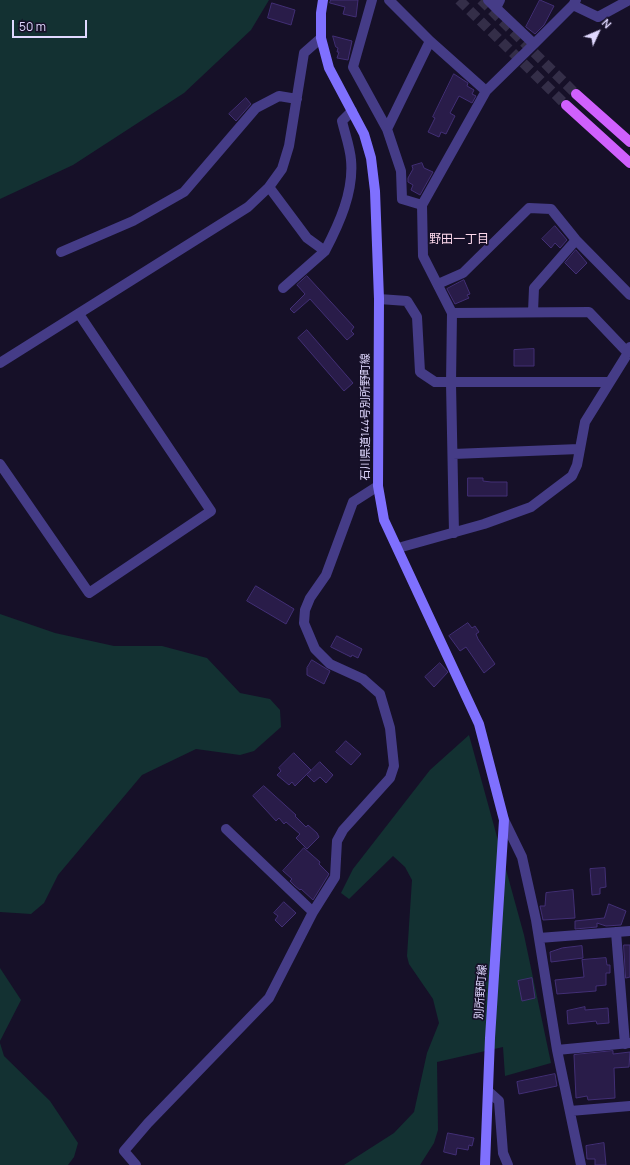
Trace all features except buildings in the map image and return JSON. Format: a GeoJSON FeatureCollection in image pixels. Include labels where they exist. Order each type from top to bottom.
{"type":"FeatureCollection","features":[{"type":"Feature","properties":{"kind":"main road","name":"石川県道144号別所野町線"},"geometry":{"type":"LineString","coordinates":[[323,0],[320,13],[321,38],[329,68],[364,134],[371,158],[375,191],[379,300],[378,486],[384,520],[479,724],[504,820]]}},
{"type":"Feature","properties":{"kind":"main road"},"geometry":{"type":"LineString","coordinates":[[576,94],[628,140]]}},
{"type":"Feature","properties":{"kind":"main road"},"geometry":{"type":"LineString","coordinates":[[566,105],[630,163]]}},
{"type":"Feature","properties":{"kind":"main road"},"geometry":{"type":"LineString","coordinates":[[601,137],[630,168]]}},
{"type":"Feature","properties":{"kind":"main road","name":"別所野町線"},"geometry":{"type":"LineString","coordinates":[[485,1165],[490,1038],[504,820]]}},
{"type":"Feature","properties":{"kind":"street"},"geometry":{"type":"LineString","coordinates":[[372,0],[353,67],[387,128],[401,170],[402,199],[422,206]]}},
{"type":"Feature","properties":{"kind":"street"},"geometry":{"type":"LineString","coordinates":[[389,0],[430,41],[486,91]]}},
{"type":"Feature","properties":{"kind":"street"},"geometry":{"type":"LineString","coordinates":[[488,0],[498,4],[534,44]]}},
{"type":"Feature","properties":{"kind":"street"},"geometry":{"type":"LineString","coordinates":[[454,533],[451,383],[452,312],[423,256],[422,206],[486,91],[575,3],[598,17],[629,0]]}},
{"type":"Feature","properties":{"kind":"street"},"geometry":{"type":"LineString","coordinates":[[0,363],[248,207],[268,187],[282,170],[289,146],[304,54],[321,38]]}},
{"type":"Feature","properties":{"kind":"street"},"geometry":{"type":"LineString","coordinates":[[387,128],[430,41]]}},
{"type":"Feature","properties":{"kind":"street"},"geometry":{"type":"LineString","coordinates":[[61,252],[133,221],[184,192],[256,108],[279,96],[296,99]]}},
{"type":"Feature","properties":{"kind":"street"},"geometry":{"type":"LineString","coordinates":[[283,288],[325,251],[337,227],[350,186],[351,160],[342,121],[352,111]]}},
{"type":"Feature","properties":{"kind":"street"},"geometry":{"type":"LineString","coordinates":[[268,187],[307,238],[325,251]]}},
{"type":"Feature","properties":{"kind":"street"},"geometry":{"type":"LineString","coordinates":[[438,284],[463,272],[529,208],[551,209],[576,240],[630,295]]}},
{"type":"Feature","properties":{"kind":"street"},"geometry":{"type":"LineString","coordinates":[[533,312],[534,288],[576,240]]}},
{"type":"Feature","properties":{"kind":"street"},"geometry":{"type":"LineString","coordinates":[[379,300],[407,301],[417,317],[420,372],[435,382],[608,382]]}},
{"type":"Feature","properties":{"kind":"street"},"geometry":{"type":"LineString","coordinates":[[398,548],[454,533],[531,507],[572,476],[577,465],[585,422],[608,382],[629,350],[589,312],[452,312]]}},
{"type":"Feature","properties":{"kind":"street"},"geometry":{"type":"LineString","coordinates":[[0,464],[89,593],[211,511],[79,314]]}},
{"type":"Feature","properties":{"kind":"street"},"geometry":{"type":"LineString","coordinates":[[453,454],[579,449]]}},
{"type":"Feature","properties":{"kind":"street"},"geometry":{"type":"LineString","coordinates":[[136,1165],[124,1151],[148,1123],[269,998],[313,912],[335,877],[337,841],[343,830],[390,778],[394,766],[390,728],[380,694],[363,679],[330,664],[315,649],[304,623],[305,610],[310,598],[326,575],[353,502],[378,486]]}},
{"type":"Feature","properties":{"kind":"street"},"geometry":{"type":"LineString","coordinates":[[504,820],[522,857],[539,938],[557,1050],[581,1165]]}},
{"type":"Feature","properties":{"kind":"street"},"geometry":{"type":"LineString","coordinates":[[226,829],[313,912]]}},
{"type":"Feature","properties":{"kind":"street"},"geometry":{"type":"LineString","coordinates":[[539,938],[630,931]]}},
{"type":"Feature","properties":{"kind":"street"},"geometry":{"type":"LineString","coordinates":[[557,1050],[628,1044],[616,932]]}},
{"type":"Feature","properties":{"kind":"street"},"geometry":{"type":"LineString","coordinates":[[488,1091],[499,1101],[503,1153],[508,1165]]}},
{"type":"Feature","properties":{"kind":"street"},"geometry":{"type":"LineString","coordinates":[[570,1111],[630,1106]]}},
{"type":"Feature","properties":{"kind":"green space"},"geometry":{"type":"Polygon","coordinates":[[[0,0],[269,0],[251,30],[184,93],[73,165],[0,199],[0,0]]]}},
{"type":"Feature","properties":{"kind":"green space"},"geometry":{"type":"Polygon","coordinates":[[[0,614],[55,633],[114,646],[162,646],[207,658],[240,693],[270,699],[280,710],[281,727],[254,751],[240,755],[196,749],[142,775],[58,875],[44,903],[31,914],[0,912],[0,614]]]}},
{"type":"Feature","properties":{"kind":"green space"},"geometry":{"type":"Polygon","coordinates":[[[469,735],[524,935],[551,1063],[505,1076],[503,1047],[437,1062],[438,1130],[434,1143],[420,1165],[344,1165],[394,1133],[414,1112],[427,1053],[439,1023],[433,999],[409,964],[407,956],[412,880],[405,867],[393,856],[349,899],[341,893],[353,869],[430,770],[469,735]]]}},
{"type":"Feature","properties":{"kind":"green space"},"geometry":{"type":"Polygon","coordinates":[[[0,968],[21,1000],[0,1041],[0,968]]]}},
{"type":"Feature","properties":{"kind":"green space"},"geometry":{"type":"Polygon","coordinates":[[[0,1043],[4,1056],[50,1101],[78,1143],[74,1157],[68,1165],[0,1165],[0,1043]]]}},
{"type":"Feature","properties":{"kind":"tunnel"},"geometry":{"type":"LineString","coordinates":[[459,0],[566,105]]}},
{"type":"Feature","properties":{"kind":"tunnel"},"geometry":{"type":"LineString","coordinates":[[481,0],[576,94]]}},
{"type":"Feature","properties":{"kind":"district","name":"野田一丁目"},"geometry":{"type":"Point","coordinates":[459,240]}}]}
